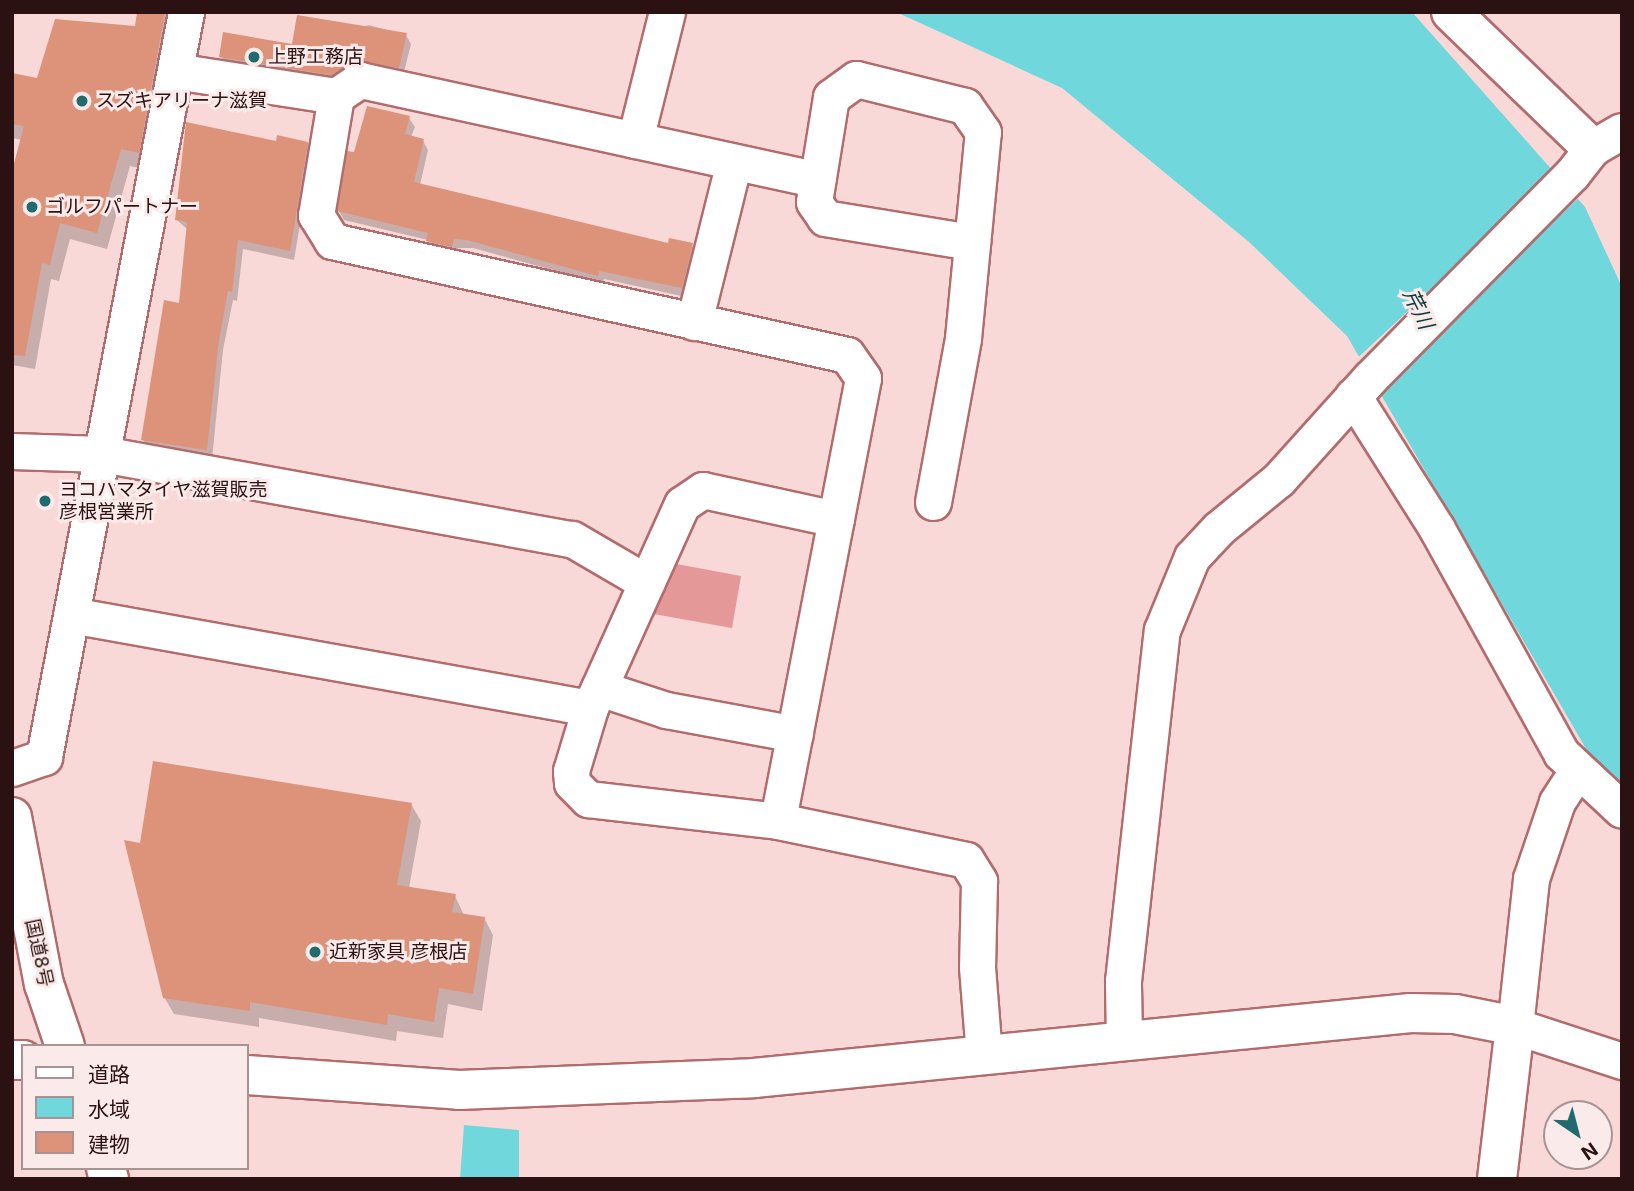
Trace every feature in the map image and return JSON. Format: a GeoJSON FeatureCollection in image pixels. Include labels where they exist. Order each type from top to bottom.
{"type":"FeatureCollection","features":[{"type":"Feature","properties":{"kind":"main road"},"geometry":{"type":"LineString","coordinates":[[1451,12],[1595,151]]}},
{"type":"Feature","properties":{"kind":"main road","name":"国道8号"},"geometry":{"type":"LineString","coordinates":[[12,817],[44,984],[64,1044]]}},
{"type":"Feature","properties":{"kind":"main road"},"geometry":{"type":"LineString","coordinates":[[248,1075],[499,1090],[754,1078],[1411,1013],[1455,1014],[1515,1026],[1497,1179]]}},
{"type":"Feature","properties":{"kind":"street"},"geometry":{"type":"LineString","coordinates":[[12,768],[44,757],[186,12]]}},
{"type":"Feature","properties":{"kind":"street"},"geometry":{"type":"LineString","coordinates":[[635,140],[667,12]]}},
{"type":"Feature","properties":{"kind":"street"},"geometry":{"type":"LineString","coordinates":[[175,71],[336,96],[359,80],[817,180]]}},
{"type":"Feature","properties":{"kind":"street"},"geometry":{"type":"LineString","coordinates":[[933,502],[963,338],[983,132],[965,106],[856,79],[831,97],[814,202],[825,218],[972,242]]}},
{"type":"Feature","properties":{"kind":"street"},"geometry":{"type":"LineString","coordinates":[[336,96],[316,215],[332,241],[847,355],[863,378],[778,821]]}},
{"type":"Feature","properties":{"kind":"street"},"geometry":{"type":"LineString","coordinates":[[1124,1041],[1123,981],[1162,630],[1177,585],[1204,542],[1279,479],[1361,387],[1595,151]]}},
{"type":"Feature","properties":{"kind":"street"},"geometry":{"type":"LineString","coordinates":[[694,321],[734,162]]}},
{"type":"Feature","properties":{"kind":"street"},"geometry":{"type":"LineString","coordinates":[[1361,387],[1532,705],[1577,771],[1622,810]]}},
{"type":"Feature","properties":{"kind":"street"},"geometry":{"type":"LineString","coordinates":[[12,451],[102,454],[572,539],[646,583]]}},
{"type":"Feature","properties":{"kind":"street"},"geometry":{"type":"LineString","coordinates":[[836,519],[703,490],[682,504],[595,698],[571,771],[578,792],[588,799],[778,821],[966,860],[979,881],[977,967],[984,1056]]}},
{"type":"Feature","properties":{"kind":"street"},"geometry":{"type":"LineString","coordinates":[[71,615],[595,698],[795,734]]}},
{"type":"Feature","properties":{"kind":"street"},"geometry":{"type":"LineString","coordinates":[[1577,771],[1557,802],[1531,879],[1515,1026],[1622,1061]]}},
{"type":"Feature","properties":{"kind":"shaded area"},"geometry":{"type":"Polygon","coordinates":[[[671,563],[741,576],[732,628],[648,613],[671,563]]]}},
{"type":"Feature","properties":{"kind":"water","name":"芹川"},"geometry":{"type":"Polygon","coordinates":[[[896,12],[1412,12],[1585,207],[1622,287],[1622,784],[1589,754],[1347,336],[1249,242],[1062,88],[896,12]]]}},
{"type":"Feature","properties":{"kind":"water"},"geometry":{"type":"Polygon","coordinates":[[[464,1125],[519,1130],[519,1179],[460,1179],[464,1125]]]}},
{"type":"Feature","properties":{"kind":"pier"},"geometry":{"type":"Polygon","coordinates":[[[1558,171],[1581,196],[1379,385],[1355,360],[1558,171]]]}},
{"type":"Feature","properties":{"kind":"building"},"geometry":{"type":"Polygon","coordinates":[[[137,12],[165,12],[139,153],[121,149],[97,233],[60,223],[50,265],[42,263],[25,356],[12,355],[12,171],[24,126],[12,124],[12,73],[37,78],[55,19],[135,26],[137,12]]]}},
{"type":"Feature","properties":{"kind":"building"},"geometry":{"type":"Polygon","coordinates":[[[297,15],[407,33],[399,68],[357,60],[331,75],[219,57],[223,32],[292,44],[297,15]]]}},
{"type":"Feature","properties":{"kind":"building"},"geometry":{"type":"Polygon","coordinates":[[[367,106],[410,116],[405,134],[424,139],[414,182],[668,243],[669,238],[693,243],[682,288],[599,271],[598,276],[467,240],[454,239],[452,247],[426,241],[428,233],[337,211],[347,151],[354,152],[367,106]]]}},
{"type":"Feature","properties":{"kind":"building"},"geometry":{"type":"Polygon","coordinates":[[[186,122],[276,141],[277,135],[308,142],[290,251],[238,240],[232,292],[228,291],[219,340],[207,450],[141,440],[164,300],[179,303],[187,222],[175,220],[186,122]]]}},
{"type":"Feature","properties":{"kind":"building","name":"近新家具 彦根店"},"geometry":{"type":"Polygon","coordinates":[[[153,761],[412,803],[397,885],[456,894],[452,912],[485,917],[473,994],[439,988],[434,1022],[388,1014],[387,1025],[250,1002],[250,1011],[163,998],[124,840],[140,843],[153,761]]]}},
{"type":"Feature","properties":{"kind":"place","name":"上野工務店"},"geometry":{"type":"Point","coordinates":[254,57]}},
{"type":"Feature","properties":{"kind":"place","name":"スズキアリーナ滋賀"},"geometry":{"type":"Point","coordinates":[82,101]}},
{"type":"Feature","properties":{"kind":"place","name":"ゴルフパートナー"},"geometry":{"type":"Point","coordinates":[32,207]}},
{"type":"Feature","properties":{"kind":"place","name":"ヨコハマタイヤ滋賀販売 彦根営業所"},"geometry":{"type":"Point","coordinates":[45,501]}},
{"type":"Feature","properties":{"kind":"place","name":"近新家具 彦根店"},"geometry":{"type":"Point","coordinates":[315,952]}}]}
